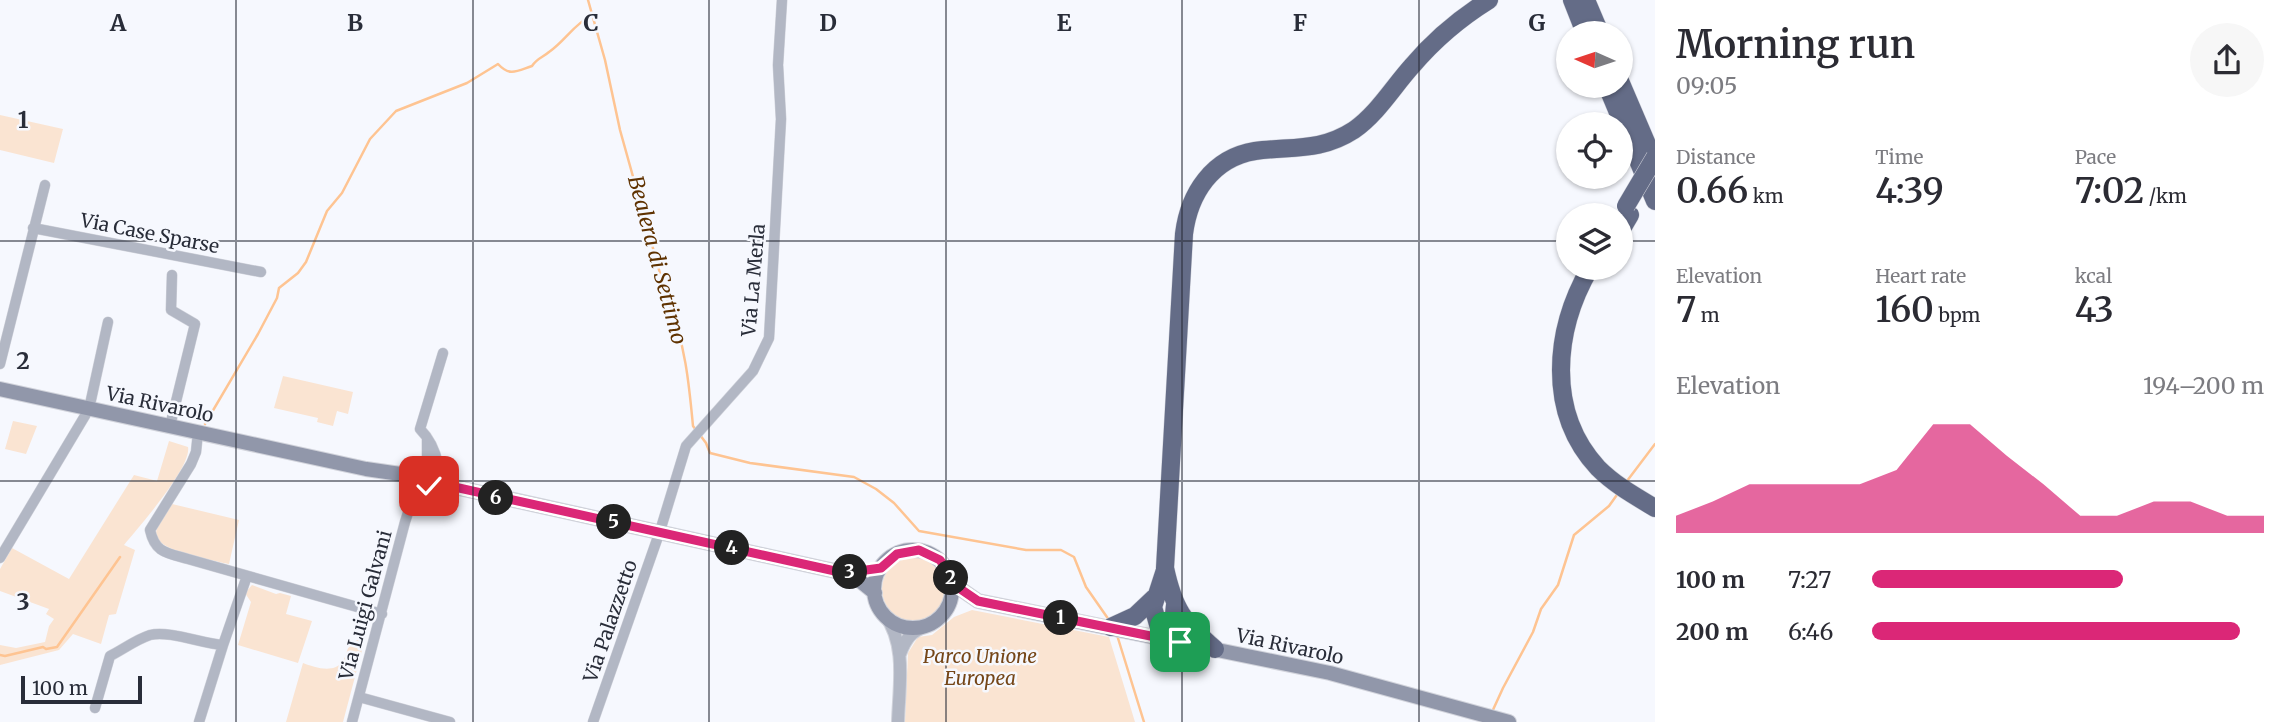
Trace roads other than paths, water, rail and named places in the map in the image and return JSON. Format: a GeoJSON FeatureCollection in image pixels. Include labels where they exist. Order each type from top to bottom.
{"type":"FeatureCollection","features":[{"type":"Feature","properties":{"kind":"highway"},"geometry":{"type":"LineString","coordinates":[[1162,638],[1153,612],[1154,598],[1165,568],[1184,234],[1189,208],[1199,187],[1215,170],[1239,156],[1253,152],[1313,147],[1354,130],[1378,107],[1433,43],[1489,0]]}},
{"type":"Feature","properties":{"kind":"highway"},"geometry":{"type":"LineString","coordinates":[[1572,0],[1580,21]]}},
{"type":"Feature","properties":{"kind":"highway"},"geometry":{"type":"LineString","coordinates":[[1586,0],[1595,21]]}},
{"type":"Feature","properties":{"kind":"highway"},"geometry":{"type":"LineString","coordinates":[[1612,98],[1655,201]]}},
{"type":"Feature","properties":{"kind":"highway"},"geometry":{"type":"LineString","coordinates":[[1627,98],[1655,163]]}},
{"type":"Feature","properties":{"kind":"highway"},"geometry":{"type":"LineString","coordinates":[[1631,203],[1655,157]]}},
{"type":"Feature","properties":{"kind":"highway"},"geometry":{"type":"LineString","coordinates":[[1633,203],[1655,173]]}},
{"type":"Feature","properties":{"kind":"highway"},"geometry":{"type":"LineString","coordinates":[[1584,280],[1565,326],[1560,360],[1561,385],[1566,408],[1580,442],[1600,470],[1655,508]]}},
{"type":"Feature","properties":{"kind":"highway"},"geometry":{"type":"LineString","coordinates":[[1593,280],[1584,297],[1574,328],[1569,356],[1569,376],[1576,413],[1585,434],[1625,485],[1655,495]]}},
{"type":"Feature","properties":{"kind":"highway"},"geometry":{"type":"LineString","coordinates":[[1165,568],[1175,605],[1189,626],[1215,649]]}},
{"type":"Feature","properties":{"kind":"highway"},"geometry":{"type":"LineString","coordinates":[[1113,627],[1135,616],[1154,598]]}},
{"type":"Feature","properties":{"kind":"highway"},"geometry":{"type":"LineString","coordinates":[[1162,638],[1173,624],[1175,605]]}},
{"type":"Feature","properties":{"kind":"main road"},"geometry":{"type":"LineString","coordinates":[[0,389],[89,409]]}},
{"type":"Feature","properties":{"kind":"main road","name":"Via Rivarolo"},"geometry":{"type":"LineString","coordinates":[[89,409],[393,473],[431,476]]}},
{"type":"Feature","properties":{"kind":"main road"},"geometry":{"type":"LineString","coordinates":[[431,476],[468,492],[660,531],[844,573],[859,580],[875,593]]}},
{"type":"Feature","properties":{"kind":"main road"},"geometry":{"type":"LineString","coordinates":[[919,550],[940,560],[951,579],[952,596],[946,610],[937,620],[927,625],[904,627],[885,615],[878,605],[876,580],[881,568],[897,554],[919,550]]}},
{"type":"Feature","properties":{"kind":"main road"},"geometry":{"type":"LineString","coordinates":[[844,573],[881,568]]}},
{"type":"Feature","properties":{"kind":"main road","name":"Via Rivarolo"},"geometry":{"type":"LineString","coordinates":[[951,579],[978,601],[1330,673],[1505,721]]}},
{"type":"Feature","properties":{"kind":"main road","name":"Via Rivarolo"},"geometry":{"type":"LineString","coordinates":[[946,610],[978,601]]}},
{"type":"Feature","properties":{"kind":"street","name":"Via La Merla"},"geometry":{"type":"LineString","coordinates":[[660,531],[686,446],[753,371],[769,338],[781,119],[778,65],[782,0]]}},
{"type":"Feature","properties":{"kind":"street"},"geometry":{"type":"LineString","coordinates":[[0,364],[45,185]]}},
{"type":"Feature","properties":{"kind":"street","name":"Via Case Sparse"},"geometry":{"type":"LineString","coordinates":[[33,228],[174,266],[261,272]]}},
{"type":"Feature","properties":{"kind":"street"},"geometry":{"type":"LineString","coordinates":[[170,426],[195,324],[171,310],[174,266]]}},
{"type":"Feature","properties":{"kind":"street"},"geometry":{"type":"LineString","coordinates":[[89,409],[108,322]]}},
{"type":"Feature","properties":{"kind":"street"},"geometry":{"type":"LineString","coordinates":[[431,476],[436,454],[428,437],[420,429],[443,353]]}},
{"type":"Feature","properties":{"kind":"street","name":"Via Rivarolo"},"geometry":{"type":"LineString","coordinates":[[0,558],[89,409]]}},
{"type":"Feature","properties":{"kind":"street"},"geometry":{"type":"LineString","coordinates":[[198,432],[196,452],[191,464],[150,530],[152,541],[163,552],[382,614]]}},
{"type":"Feature","properties":{"kind":"street","name":"Via Luigi Galvani"},"geometry":{"type":"LineString","coordinates":[[352,722],[413,497],[431,476]]}},
{"type":"Feature","properties":{"kind":"street","name":"Via Palazzetto"},"geometry":{"type":"LineString","coordinates":[[593,722],[660,531]]}},
{"type":"Feature","properties":{"kind":"street"},"geometry":{"type":"LineString","coordinates":[[199,722],[247,576]]}},
{"type":"Feature","properties":{"kind":"street"},"geometry":{"type":"LineString","coordinates":[[885,615],[893,627],[900,654],[898,722]]}},
{"type":"Feature","properties":{"kind":"street"},"geometry":{"type":"LineString","coordinates":[[900,654],[912,632],[927,625]]}},
{"type":"Feature","properties":{"kind":"street"},"geometry":{"type":"LineString","coordinates":[[95,708],[110,656],[151,634],[191,637],[208,644],[223,645]]}},
{"type":"Feature","properties":{"kind":"street"},"geometry":{"type":"LineString","coordinates":[[359,697],[450,722]]}},
{"type":"Feature","properties":{"kind":"waterway","name":"Bealera di Settimo"},"geometry":{"type":"LineString","coordinates":[[588,0],[605,60],[620,130],[668,302],[679,332],[688,378],[693,426],[696,430]]}},
{"type":"Feature","properties":{"kind":"waterway"},"geometry":{"type":"LineString","coordinates":[[205,424],[258,334],[277,298],[279,288],[298,273],[306,262],[327,211],[342,193],[370,139],[396,111],[467,83],[498,64],[510,72],[532,66],[592,15]]}},
{"type":"Feature","properties":{"kind":"waterway","name":"Bealera di Settimo"},"geometry":{"type":"LineString","coordinates":[[700,435],[710,453],[750,463],[854,477],[894,503],[919,531],[1026,550],[1061,550],[1074,557],[1086,587],[1109,620]]}},
{"type":"Feature","properties":{"kind":"waterway"},"geometry":{"type":"LineString","coordinates":[[1627,481],[1655,444]]}},
{"type":"Feature","properties":{"kind":"waterway"},"geometry":{"type":"LineString","coordinates":[[1492,712],[1533,632],[1541,609],[1558,585],[1574,535],[1609,506],[1619,492]]}},
{"type":"Feature","properties":{"kind":"waterway"},"geometry":{"type":"LineString","coordinates":[[0,655],[57,647],[120,557]]}},
{"type":"Feature","properties":{"kind":"waterway","name":"Bealera di Settimo"},"geometry":{"type":"LineString","coordinates":[[1117,635],[1144,722]]}},
{"type":"Feature","properties":{"kind":"park label","name":"Parco Unione Europea"},"geometry":{"type":"Point","coordinates":[980,667]}}]}
